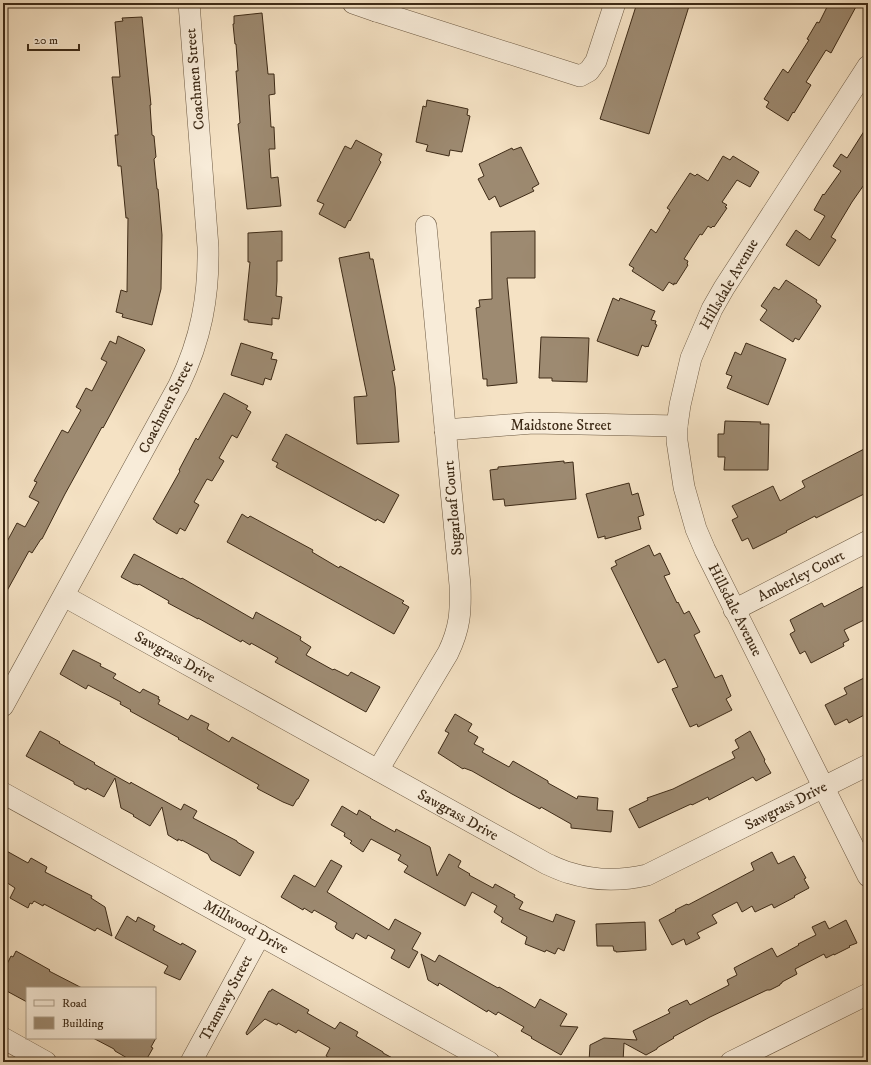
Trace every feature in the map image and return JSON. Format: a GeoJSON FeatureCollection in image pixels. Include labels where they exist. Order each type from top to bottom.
{"type":"FeatureCollection","features":[{"type":"Feature","properties":{"kind":"street","name":"Coachmen Street"},"geometry":{"type":"LineString","coordinates":[[3,706],[180,385],[187,370],[199,334],[204,314],[208,279],[208,247],[189,3]]}},
{"type":"Feature","properties":{"kind":"street"},"geometry":{"type":"LineString","coordinates":[[353,3],[377,7],[580,76],[589,71],[596,61],[615,3]]}},
{"type":"Feature","properties":{"kind":"street","name":"Hillsdale Avenue"},"geometry":{"type":"LineString","coordinates":[[868,66],[743,258],[712,309],[691,358],[680,405],[677,426],[684,487],[689,507],[704,550],[868,876]]}},
{"type":"Feature","properties":{"kind":"street","name":"Sugarloaf Court"},"geometry":{"type":"LineString","coordinates":[[378,770],[448,653],[458,627],[460,614],[460,585],[426,226]]}},
{"type":"Feature","properties":{"kind":"street","name":"Maidstone Street"},"geometry":{"type":"LineString","coordinates":[[445,430],[533,423],[677,426]]}},
{"type":"Feature","properties":{"kind":"street","name":"Amberley Court"},"geometry":{"type":"LineString","coordinates":[[734,610],[868,541]]}},
{"type":"Feature","properties":{"kind":"street","name":"Sawgrass Drive"},"geometry":{"type":"LineString","coordinates":[[64,596],[546,864],[569,873],[594,878],[620,880],[647,875],[868,765]]}},
{"type":"Feature","properties":{"kind":"street","name":"Millwood Drive"},"geometry":{"type":"LineString","coordinates":[[3,793],[489,1062]]}},
{"type":"Feature","properties":{"kind":"street","name":"Tramway Street"},"geometry":{"type":"LineString","coordinates":[[191,1062],[260,935]]}},
{"type":"Feature","properties":{"kind":"street"},"geometry":{"type":"LineString","coordinates":[[730,1062],[868,994]]}},
{"type":"Feature","properties":{"kind":"street"},"geometry":{"type":"LineString","coordinates":[[3,1038],[46,1062]]}},
{"type":"Feature","properties":{"kind":"building"},"geometry":{"type":"Polygon","coordinates":[[[637,3],[690,3],[649,134],[600,119],[637,3]]]}},
{"type":"Feature","properties":{"kind":"building"},"geometry":{"type":"Polygon","coordinates":[[[829,3],[858,3],[831,53],[826,50],[806,82],[811,85],[788,121],[766,107],[769,102],[764,99],[783,69],[788,73],[809,40],[807,39],[817,22],[819,23],[829,3]]]}},
{"type":"Feature","properties":{"kind":"building"},"geometry":{"type":"Polygon","coordinates":[[[262,13],[268,74],[274,74],[275,94],[269,95],[271,127],[274,127],[275,149],[269,149],[271,178],[278,177],[281,206],[247,209],[238,124],[240,123],[236,71],[238,71],[233,24],[234,16],[262,13]]]}},
{"type":"Feature","properties":{"kind":"building"},"geometry":{"type":"Polygon","coordinates":[[[142,17],[162,235],[161,289],[152,325],[122,317],[123,314],[116,312],[121,290],[127,292],[128,218],[126,218],[121,166],[118,166],[115,135],[118,135],[112,77],[120,77],[115,22],[123,21],[122,18],[142,17]]]}},
{"type":"Feature","properties":{"kind":"building"},"geometry":{"type":"Polygon","coordinates":[[[427,100],[468,109],[467,115],[470,116],[462,152],[450,150],[449,156],[426,151],[428,145],[416,142],[423,106],[426,107],[427,100]]]}},
{"type":"Feature","properties":{"kind":"building"},"geometry":{"type":"Polygon","coordinates":[[[868,125],[868,179],[831,237],[836,240],[819,266],[786,245],[796,230],[810,240],[825,216],[814,210],[823,194],[824,195],[841,171],[833,166],[841,154],[847,158],[868,125]]]}},
{"type":"Feature","properties":{"kind":"building"},"geometry":{"type":"Polygon","coordinates":[[[356,140],[382,154],[379,160],[381,162],[345,228],[319,214],[324,204],[317,201],[345,146],[351,149],[356,140]]]}},
{"type":"Feature","properties":{"kind":"building"},"geometry":{"type":"Polygon","coordinates":[[[521,147],[539,184],[532,188],[534,191],[500,207],[495,196],[489,200],[478,179],[484,176],[479,164],[512,148],[513,150],[521,147]]]}},
{"type":"Feature","properties":{"kind":"building"},"geometry":{"type":"Polygon","coordinates":[[[723,156],[730,160],[733,156],[759,172],[750,187],[737,180],[722,202],[727,205],[725,207],[727,208],[714,227],[713,226],[711,228],[708,226],[702,235],[700,234],[684,259],[688,261],[688,265],[676,284],[674,283],[674,285],[669,282],[663,291],[632,271],[634,268],[629,265],[651,229],[656,233],[670,210],[667,208],[690,173],[695,176],[697,174],[708,181],[723,156]]]}},
{"type":"Feature","properties":{"kind":"building"},"geometry":{"type":"Polygon","coordinates":[[[282,231],[282,261],[277,261],[276,296],[282,297],[279,319],[272,318],[272,325],[248,322],[248,320],[244,320],[250,262],[248,262],[248,233],[282,231]]]}},
{"type":"Feature","properties":{"kind":"building"},"geometry":{"type":"Polygon","coordinates":[[[535,231],[535,278],[507,278],[517,383],[487,386],[487,379],[483,379],[476,308],[480,307],[479,300],[492,299],[491,232],[535,231]]]}},
{"type":"Feature","properties":{"kind":"building"},"geometry":{"type":"Polygon","coordinates":[[[369,252],[370,259],[373,259],[395,370],[392,371],[395,387],[399,442],[357,444],[354,397],[367,396],[339,258],[369,252]]]}},
{"type":"Feature","properties":{"kind":"building"},"geometry":{"type":"Polygon","coordinates":[[[786,280],[817,300],[816,302],[821,306],[799,340],[795,338],[793,342],[760,320],[767,310],[761,306],[774,287],[779,290],[786,280]]]}},
{"type":"Feature","properties":{"kind":"building"},"geometry":{"type":"Polygon","coordinates":[[[613,298],[619,301],[620,298],[655,311],[651,320],[656,321],[655,324],[657,325],[648,347],[642,345],[638,356],[597,341],[613,298]]]}},
{"type":"Feature","properties":{"kind":"building"},"geometry":{"type":"Polygon","coordinates":[[[118,336],[145,350],[65,494],[42,539],[32,553],[29,551],[3,598],[3,549],[17,523],[25,527],[39,502],[29,497],[37,482],[34,481],[62,430],[68,433],[81,410],[76,407],[86,388],[92,391],[107,362],[101,359],[110,341],[116,344],[118,336]]]}},
{"type":"Feature","properties":{"kind":"building"},"geometry":{"type":"Polygon","coordinates":[[[541,337],[589,338],[587,382],[552,381],[552,378],[539,378],[541,337]]]}},
{"type":"Feature","properties":{"kind":"building"},"geometry":{"type":"Polygon","coordinates":[[[241,343],[273,353],[271,359],[277,360],[271,380],[265,378],[263,385],[231,375],[241,343]]]}},
{"type":"Feature","properties":{"kind":"building"},"geometry":{"type":"Polygon","coordinates":[[[746,343],[786,359],[768,405],[727,388],[732,376],[726,374],[735,352],[741,355],[746,343]]]}},
{"type":"Feature","properties":{"kind":"building"},"geometry":{"type":"Polygon","coordinates":[[[224,393],[248,406],[246,409],[251,412],[237,438],[232,435],[219,458],[224,461],[212,481],[207,479],[194,502],[199,505],[185,531],[180,528],[177,534],[153,519],[180,471],[179,470],[196,438],[198,440],[224,393]]]}},
{"type":"Feature","properties":{"kind":"building"},"geometry":{"type":"Polygon","coordinates":[[[725,421],[761,422],[760,424],[769,424],[768,470],[724,470],[725,457],[718,457],[718,434],[724,434],[725,421]]]}},
{"type":"Feature","properties":{"kind":"building"},"geometry":{"type":"Polygon","coordinates":[[[286,434],[399,495],[384,523],[377,519],[376,521],[276,467],[278,463],[272,460],[286,434]]]}},
{"type":"Feature","properties":{"kind":"building"},"geometry":{"type":"Polygon","coordinates":[[[868,447],[868,492],[816,518],[815,516],[753,549],[748,538],[742,541],[732,520],[738,517],[732,506],[773,486],[780,501],[805,487],[802,481],[868,447]]]}},
{"type":"Feature","properties":{"kind":"building"},"geometry":{"type":"Polygon","coordinates":[[[564,461],[564,463],[573,462],[576,499],[505,506],[504,499],[493,500],[490,470],[498,469],[498,467],[564,461]]]}},
{"type":"Feature","properties":{"kind":"building"},"geometry":{"type":"Polygon","coordinates":[[[629,483],[632,495],[638,493],[644,515],[638,517],[641,529],[605,539],[605,536],[598,538],[586,494],[629,483]]]}},
{"type":"Feature","properties":{"kind":"building"},"geometry":{"type":"Polygon","coordinates":[[[242,514],[248,518],[250,516],[313,550],[312,552],[339,568],[340,566],[404,601],[402,603],[409,607],[394,634],[227,542],[242,514]]]}},
{"type":"Feature","properties":{"kind":"building"},"geometry":{"type":"Polygon","coordinates":[[[649,545],[654,556],[660,553],[670,574],[664,576],[677,603],[678,602],[684,614],[689,611],[700,632],[694,635],[715,678],[722,675],[731,696],[726,699],[732,710],[698,727],[697,724],[690,727],[672,689],[678,687],[665,659],[658,663],[611,568],[617,565],[615,561],[649,545]]]}},
{"type":"Feature","properties":{"kind":"building"},"geometry":{"type":"Polygon","coordinates":[[[134,554],[181,579],[182,578],[253,619],[256,612],[301,637],[300,640],[311,647],[306,655],[333,670],[334,669],[348,676],[351,672],[380,687],[366,712],[275,662],[278,658],[251,643],[250,645],[242,640],[241,642],[168,603],[169,601],[139,584],[134,584],[121,577],[134,554]]]}},
{"type":"Feature","properties":{"kind":"building"},"geometry":{"type":"Polygon","coordinates":[[[868,584],[868,618],[844,630],[849,640],[843,643],[844,646],[811,663],[805,651],[800,654],[790,634],[795,631],[790,620],[822,603],[824,607],[868,584]]]}},
{"type":"Feature","properties":{"kind":"building"},"geometry":{"type":"Polygon","coordinates":[[[73,650],[101,664],[100,666],[116,674],[113,678],[140,693],[143,689],[159,697],[158,699],[160,700],[158,704],[188,720],[191,715],[209,724],[207,729],[229,742],[232,737],[309,780],[298,799],[293,806],[258,789],[257,788],[259,785],[130,711],[131,710],[120,704],[121,702],[88,685],[86,689],[60,674],[73,650]]]}},
{"type":"Feature","properties":{"kind":"building"},"geometry":{"type":"Polygon","coordinates":[[[868,676],[868,713],[849,723],[847,719],[835,725],[825,705],[847,694],[844,688],[868,676]]]}},
{"type":"Feature","properties":{"kind":"building"},"geometry":{"type":"Polygon","coordinates":[[[455,714],[472,724],[468,731],[478,737],[474,744],[484,749],[482,752],[509,767],[513,761],[577,799],[578,796],[598,798],[597,810],[613,811],[611,832],[571,828],[571,824],[541,807],[540,809],[472,771],[463,769],[438,753],[449,733],[445,731],[455,714]]]}},
{"type":"Feature","properties":{"kind":"building"},"geometry":{"type":"Polygon","coordinates":[[[40,731],[95,763],[94,764],[130,784],[131,782],[181,810],[184,804],[197,811],[193,818],[237,841],[254,852],[240,876],[211,860],[208,854],[182,840],[178,839],[178,841],[168,835],[162,807],[150,826],[121,808],[115,778],[104,797],[87,788],[86,790],[74,784],[74,782],[26,756],[40,731]]]}},
{"type":"Feature","properties":{"kind":"building"},"geometry":{"type":"Polygon","coordinates":[[[750,731],[771,773],[756,781],[753,777],[709,800],[708,797],[639,828],[629,809],[648,800],[647,798],[673,789],[735,758],[732,752],[739,748],[735,740],[750,731]]]}},
{"type":"Feature","properties":{"kind":"building"},"geometry":{"type":"Polygon","coordinates":[[[342,806],[357,815],[359,810],[395,832],[396,829],[430,847],[437,876],[449,854],[461,861],[458,867],[470,874],[469,875],[493,888],[495,884],[515,895],[514,897],[523,902],[519,909],[553,922],[556,914],[575,921],[564,951],[558,948],[555,954],[546,950],[545,952],[525,944],[527,937],[501,922],[503,918],[494,912],[497,906],[472,892],[465,906],[404,872],[408,866],[398,860],[401,855],[371,839],[363,852],[350,843],[352,841],[344,836],[345,833],[331,825],[342,806]]]}},
{"type":"Feature","properties":{"kind":"building"},"geometry":{"type":"Polygon","coordinates":[[[3,849],[28,863],[31,858],[47,867],[45,872],[92,896],[91,898],[105,907],[112,936],[97,928],[95,931],[44,904],[43,906],[34,901],[32,904],[30,903],[28,908],[10,898],[15,888],[3,880],[3,849]]]}},
{"type":"Feature","properties":{"kind":"building"},"geometry":{"type":"Polygon","coordinates":[[[772,852],[778,864],[794,856],[806,878],[804,879],[809,888],[774,908],[772,904],[755,912],[752,906],[742,912],[737,902],[712,915],[717,923],[697,933],[700,938],[686,945],[684,939],[672,945],[659,920],[676,911],[675,910],[687,904],[688,905],[754,870],[751,863],[772,852]]]}},
{"type":"Feature","properties":{"kind":"building"},"geometry":{"type":"Polygon","coordinates":[[[331,860],[342,866],[327,892],[389,930],[395,919],[421,933],[412,949],[418,952],[409,968],[391,958],[395,950],[368,935],[366,939],[356,933],[353,939],[336,929],[335,927],[337,923],[314,910],[312,913],[304,908],[303,910],[281,897],[294,875],[315,887],[331,860]]]}},
{"type":"Feature","properties":{"kind":"building"},"geometry":{"type":"Polygon","coordinates":[[[127,916],[136,922],[138,917],[155,926],[153,930],[196,951],[180,980],[164,973],[168,966],[115,938],[127,916]]]}},
{"type":"Feature","properties":{"kind":"building"},"geometry":{"type":"Polygon","coordinates":[[[846,920],[857,943],[849,946],[850,947],[826,958],[824,954],[795,969],[797,974],[782,982],[780,985],[710,1017],[673,1037],[674,1038],[646,1055],[624,1043],[623,1062],[589,1062],[590,1045],[604,1038],[637,1040],[633,1031],[670,1013],[668,1010],[670,1008],[687,1000],[690,1005],[729,985],[727,980],[737,975],[734,968],[772,948],[777,957],[816,935],[812,927],[825,921],[829,929],[846,920]]]}},
{"type":"Feature","properties":{"kind":"building"},"geometry":{"type":"Polygon","coordinates":[[[645,922],[646,950],[616,952],[614,951],[613,946],[597,946],[596,924],[645,922]]]}},
{"type":"Feature","properties":{"kind":"building"},"geometry":{"type":"Polygon","coordinates":[[[16,951],[50,970],[49,971],[80,987],[26,987],[26,1001],[3,989],[3,972],[11,956],[13,957],[16,951]]]}},
{"type":"Feature","properties":{"kind":"building"},"geometry":{"type":"Polygon","coordinates":[[[421,954],[435,962],[439,955],[535,1008],[540,999],[567,1014],[560,1026],[578,1027],[561,1055],[531,1038],[532,1037],[521,1031],[524,1027],[498,1012],[496,1015],[488,1010],[487,1012],[439,983],[438,986],[428,980],[421,954]]]}},
{"type":"Feature","properties":{"kind":"building"},"geometry":{"type":"Polygon","coordinates":[[[272,989],[309,1010],[307,1013],[335,1029],[340,1022],[358,1032],[356,1036],[400,1062],[337,1062],[326,1056],[330,1048],[298,1030],[296,1033],[278,1023],[277,1025],[265,1019],[247,1035],[246,1033],[269,991],[272,989]]]}},
{"type":"Feature","properties":{"kind":"building"},"geometry":{"type":"Polygon","coordinates":[[[95,1039],[155,1039],[151,1047],[153,1048],[145,1062],[134,1062],[95,1039]]]}}]}
